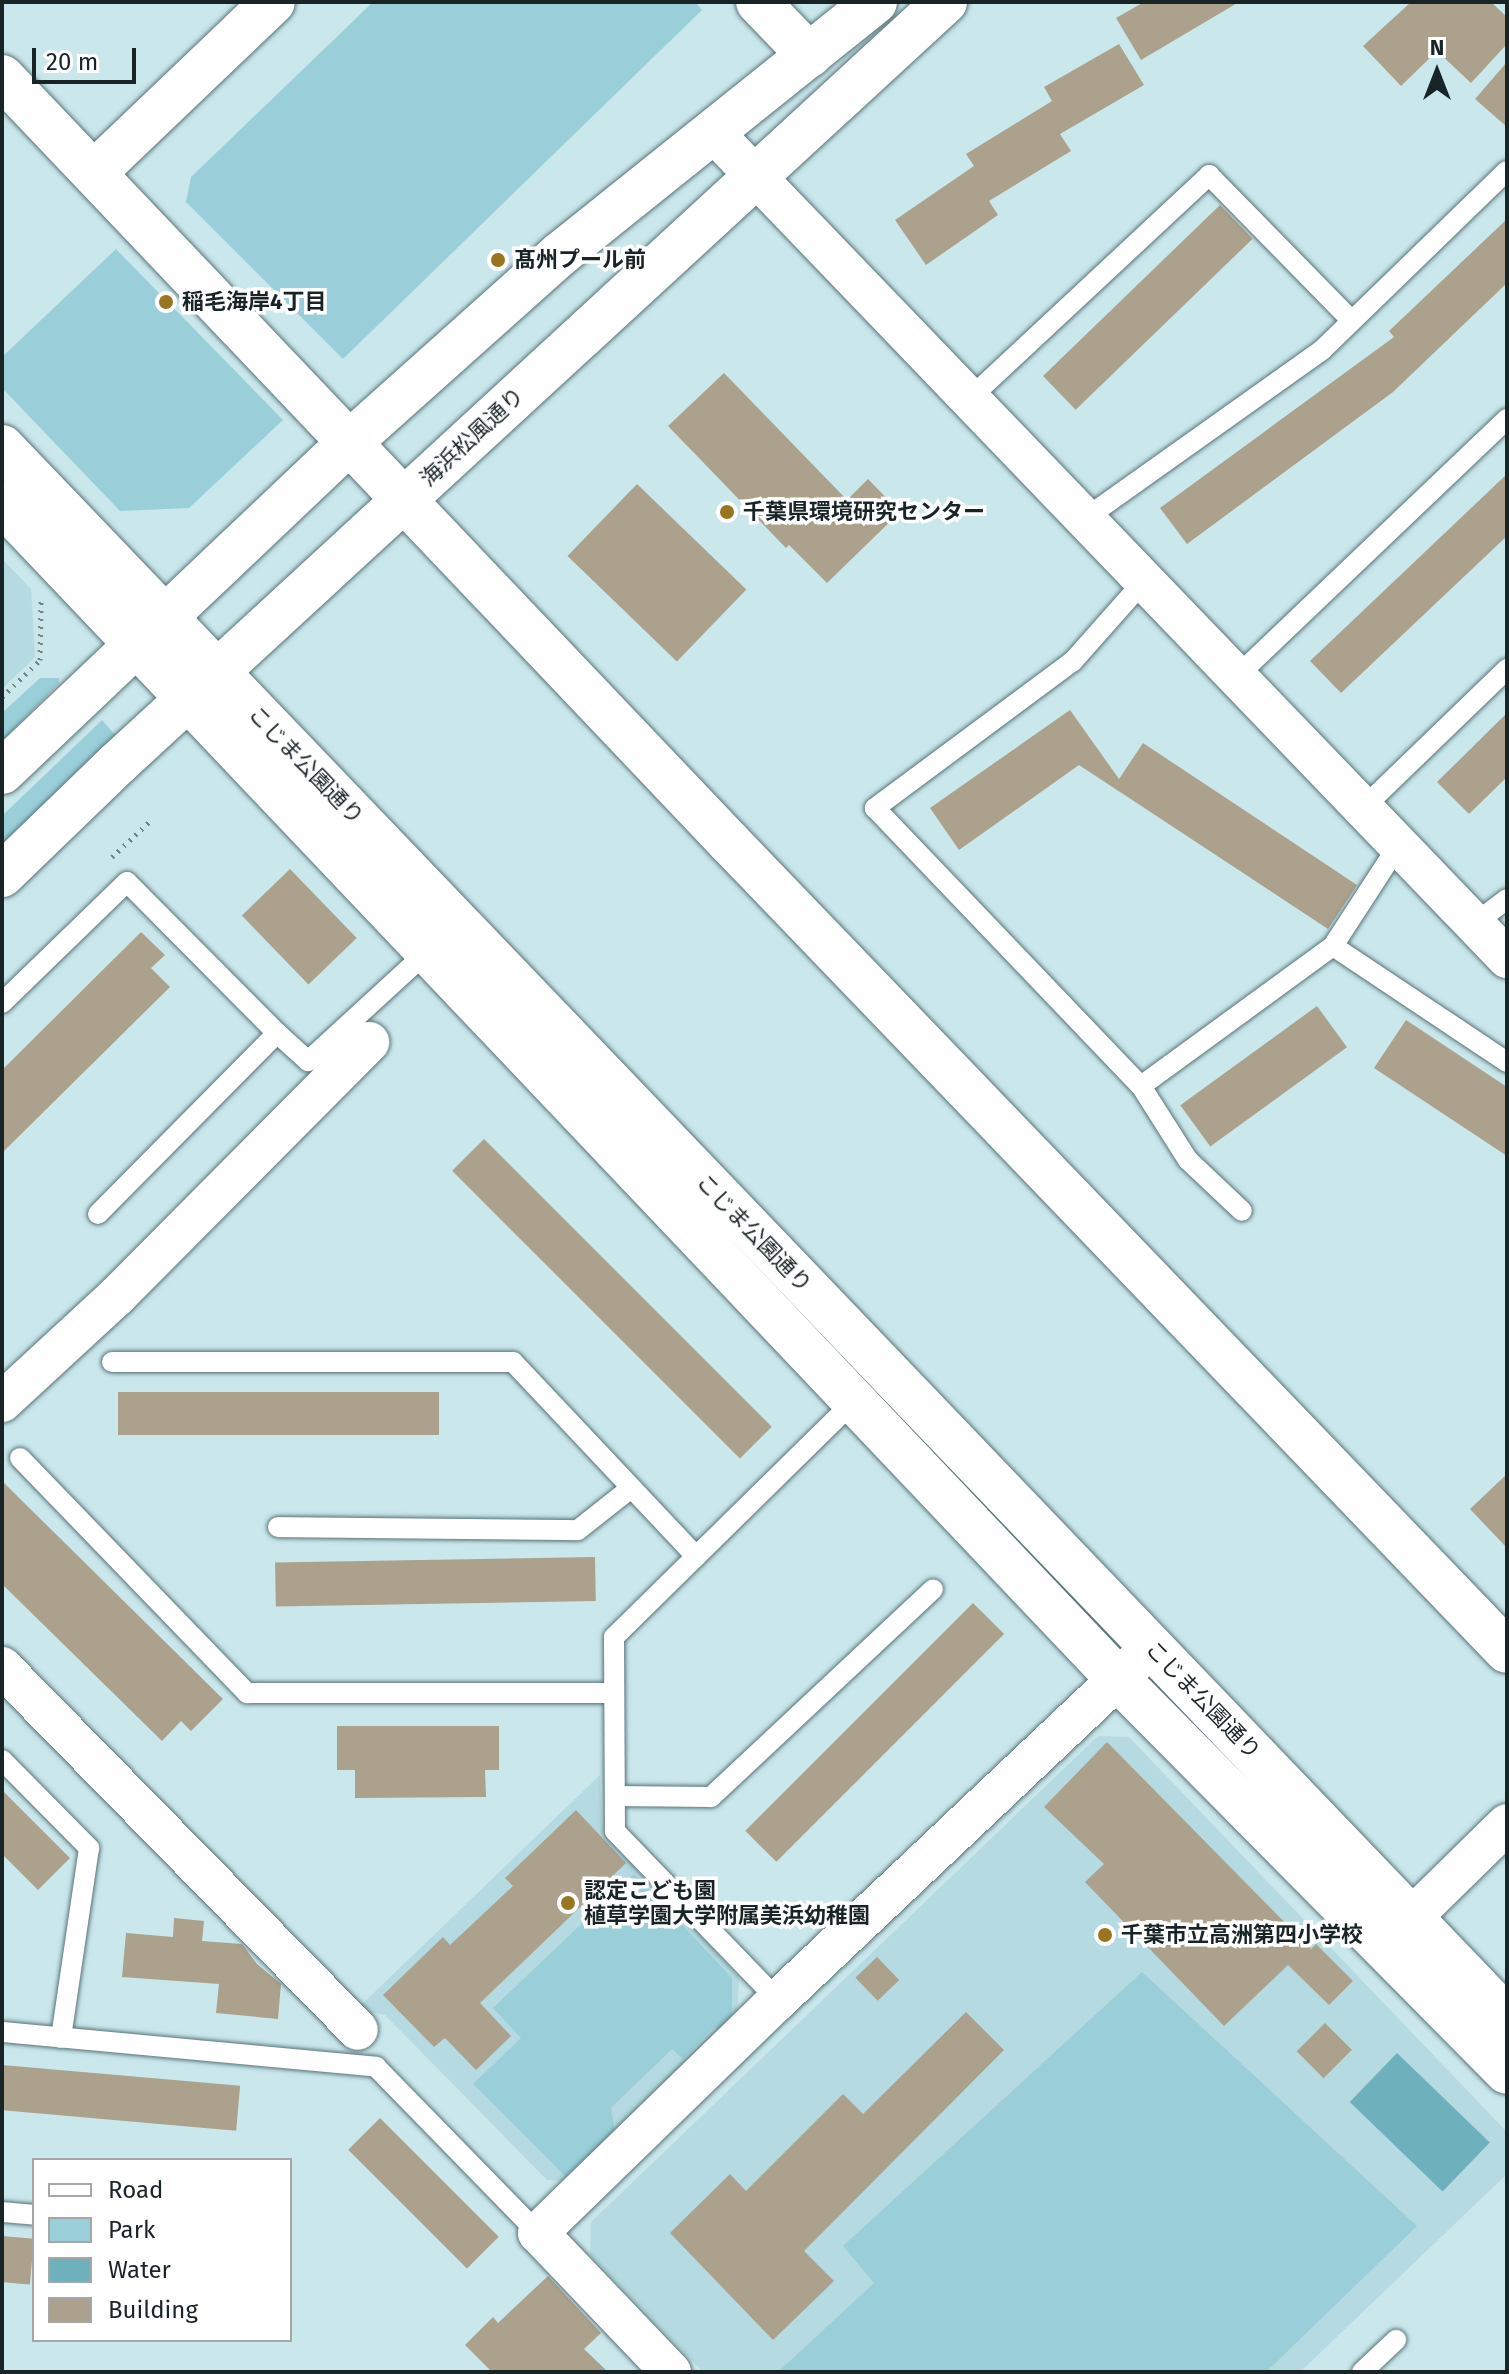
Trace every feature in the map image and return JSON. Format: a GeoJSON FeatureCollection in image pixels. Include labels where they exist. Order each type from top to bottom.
{"type":"FeatureCollection","features":[{"type":"Feature","properties":{"kind":"street"},"geometry":{"type":"LineString","coordinates":[[95,172],[273,2]]}},
{"type":"Feature","properties":{"kind":"street"},"geometry":{"type":"LineString","coordinates":[[758,2],[809,55]]}},
{"type":"Feature","properties":{"kind":"street"},"geometry":{"type":"LineString","coordinates":[[2,772],[350,442],[559,255],[875,2]]}},
{"type":"Feature","properties":{"kind":"street","name":"海浜松風通り"},"geometry":{"type":"LineString","coordinates":[[2,875],[203,685],[945,2]]}},
{"type":"Feature","properties":{"kind":"street"},"geometry":{"type":"LineString","coordinates":[[2,77],[1507,1651]]}},
{"type":"Feature","properties":{"kind":"street"},"geometry":{"type":"LineString","coordinates":[[713,132],[1507,958]]}},
{"type":"Feature","properties":{"kind":"street","name":"こじま公園通り"},"geometry":{"type":"LineString","coordinates":[[2,447],[150,630],[1152,1646],[1507,2018]]}},
{"type":"Feature","properties":{"kind":"street","name":"こじま公園通り"},"geometry":{"type":"LineString","coordinates":[[2,503],[150,630]]}},
{"type":"Feature","properties":{"kind":"street","name":"こじま公園通り"},"geometry":{"type":"LineString","coordinates":[[203,685],[428,951],[1117,1678],[1507,2072]]}},
{"type":"Feature","properties":{"kind":"street"},"geometry":{"type":"LineString","coordinates":[[2,1402],[117,1296],[369,1042]]}},
{"type":"Feature","properties":{"kind":"street"},"geometry":{"type":"LineString","coordinates":[[671,2372],[538,2233],[778,2000],[1152,1646]]}},
{"type":"Feature","properties":{"kind":"street"},"geometry":{"type":"LineString","coordinates":[[2,1667],[358,2030]]}},
{"type":"Feature","properties":{"kind":"street"},"geometry":{"type":"LineString","coordinates":[[1411,1918],[1507,1824]]}},
{"type":"Feature","properties":{"kind":"lane"},"geometry":{"type":"LineString","coordinates":[[1083,520],[1322,350],[1507,171]]}},
{"type":"Feature","properties":{"kind":"lane"},"geometry":{"type":"LineString","coordinates":[[968,400],[1209,175],[1352,321]]}},
{"type":"Feature","properties":{"kind":"lane"},"geometry":{"type":"LineString","coordinates":[[1235,678],[1507,419]]}},
{"type":"Feature","properties":{"kind":"lane"},"geometry":{"type":"LineString","coordinates":[[1143,582],[1073,661],[875,808],[1141,1086],[1188,1160],[1242,1211]]}},
{"type":"Feature","properties":{"kind":"lane"},"geometry":{"type":"LineString","coordinates":[[1362,809],[1507,669]]}},
{"type":"Feature","properties":{"kind":"lane"},"geometry":{"type":"LineString","coordinates":[[1141,1086],[1333,946],[1398,846]]}},
{"type":"Feature","properties":{"kind":"lane"},"geometry":{"type":"LineString","coordinates":[[2,1003],[127,882],[308,1061],[428,951]]}},
{"type":"Feature","properties":{"kind":"lane"},"geometry":{"type":"LineString","coordinates":[[1474,924],[1507,899]]}},
{"type":"Feature","properties":{"kind":"lane"},"geometry":{"type":"LineString","coordinates":[[1333,946],[1507,1062]]}},
{"type":"Feature","properties":{"kind":"lane"},"geometry":{"type":"LineString","coordinates":[[98,1214],[277,1033]]}},
{"type":"Feature","properties":{"kind":"lane"},"geometry":{"type":"LineString","coordinates":[[112,1362],[513,1362],[696,1556]]}},
{"type":"Feature","properties":{"kind":"lane"},"geometry":{"type":"LineString","coordinates":[[778,2000],[615,1831],[614,1637],[855,1400]]}},
{"type":"Feature","properties":{"kind":"lane"},"geometry":{"type":"LineString","coordinates":[[20,1458],[247,1693],[614,1693]]}},
{"type":"Feature","properties":{"kind":"lane"},"geometry":{"type":"LineString","coordinates":[[278,1527],[578,1530],[631,1488]]}},
{"type":"Feature","properties":{"kind":"lane"},"geometry":{"type":"LineString","coordinates":[[615,1796],[711,1797],[933,1589]]}},
{"type":"Feature","properties":{"kind":"lane"},"geometry":{"type":"LineString","coordinates":[[2,1760],[89,1848],[61,2038]]}},
{"type":"Feature","properties":{"kind":"lane"},"geometry":{"type":"LineString","coordinates":[[2,2032],[376,2067],[538,2233]]}},
{"type":"Feature","properties":{"kind":"lane"},"geometry":{"type":"LineString","coordinates":[[2,2212],[32,2215]]}},
{"type":"Feature","properties":{"kind":"lane"},"geometry":{"type":"LineString","coordinates":[[1362,2372],[1396,2340]]}},
{"type":"Feature","properties":{"kind":"path"},"geometry":{"type":"LineString","coordinates":[[2,697],[40,660],[42,589]]}},
{"type":"Feature","properties":{"kind":"shaded area"},"geometry":{"type":"Polygon","coordinates":[[[2,559],[31,589],[35,657],[2,689],[2,559]]]}},
{"type":"Feature","properties":{"kind":"shaded area","name":"千葉市立高洲第四小学校"},"geometry":{"type":"Polygon","coordinates":[[[1098,1736],[1129,1737],[1507,2132],[1507,2174],[1300,2372],[703,2372],[590,2255],[591,2222],[1098,1736]]]}},
{"type":"Feature","properties":{"kind":"shaded area","name":"認定こども園 植草学園大学附属美浜幼稚園"},"geometry":{"type":"Polygon","coordinates":[[[600,1775],[602,1828],[739,1978],[737,2021],[567,2181],[547,2180],[385,2015],[357,2009],[600,1775]]]}},
{"type":"Feature","properties":{"kind":"green space"},"geometry":{"type":"Polygon","coordinates":[[[373,2],[695,2],[702,10],[343,359],[186,202],[191,177],[373,2]]]}},
{"type":"Feature","properties":{"kind":"green space"},"geometry":{"type":"Polygon","coordinates":[[[116,249],[283,420],[189,508],[120,511],[2,388],[2,357],[116,249]]]}},
{"type":"Feature","properties":{"kind":"green space"},"geometry":{"type":"Polygon","coordinates":[[[40,678],[59,678],[59,683],[2,741],[2,713],[40,678]]]}},
{"type":"Feature","properties":{"kind":"green space"},"geometry":{"type":"Polygon","coordinates":[[[102,720],[116,736],[2,845],[2,816],[102,720]]]}},
{"type":"Feature","properties":{"kind":"green space"},"geometry":{"type":"Polygon","coordinates":[[[634,1874],[732,1978],[732,2014],[719,2031],[714,2027],[683,2059],[672,2049],[611,2108],[615,2132],[565,2176],[473,2084],[521,2038],[493,2008],[634,1874]]]}},
{"type":"Feature","properties":{"kind":"green space"},"geometry":{"type":"Polygon","coordinates":[[[1142,1972],[1417,2226],[1266,2372],[778,2372],[874,2283],[843,2246],[1142,1972]]]}},
{"type":"Feature","properties":{"kind":"water"},"geometry":{"type":"Polygon","coordinates":[[[1397,2053],[1490,2143],[1443,2192],[1350,2102],[1397,2053]]]}},
{"type":"Feature","properties":{"kind":"building"},"geometry":{"type":"Polygon","coordinates":[[[1144,2],[1239,2],[1141,60],[1116,18],[1144,2]]]}},
{"type":"Feature","properties":{"kind":"building"},"geometry":{"type":"Polygon","coordinates":[[[1411,2],[1491,2],[1507,17],[1507,44],[1471,83],[1437,51],[1401,86],[1363,46],[1411,2]]]}},
{"type":"Feature","properties":{"kind":"building"},"geometry":{"type":"Polygon","coordinates":[[[1119,44],[1144,85],[1060,134],[1071,151],[989,201],[998,215],[926,265],[895,220],[974,166],[966,154],[1052,101],[1044,87],[1119,44]]]}},
{"type":"Feature","properties":{"kind":"building"},"geometry":{"type":"Polygon","coordinates":[[[1507,62],[1507,127],[1475,99],[1507,62]]]}},
{"type":"Feature","properties":{"kind":"building"},"geometry":{"type":"Polygon","coordinates":[[[1220,205],[1253,239],[1076,410],[1043,376],[1220,205]]]}},
{"type":"Feature","properties":{"kind":"building"},"geometry":{"type":"Polygon","coordinates":[[[1507,219],[1507,283],[1393,392],[1187,544],[1160,508],[1394,337],[1389,331],[1507,219]]]}},
{"type":"Feature","properties":{"kind":"building"},"geometry":{"type":"Polygon","coordinates":[[[724,373],[847,500],[868,479],[900,512],[827,583],[789,545],[786,548],[668,426],[724,373]]]}},
{"type":"Feature","properties":{"kind":"building"},"geometry":{"type":"Polygon","coordinates":[[[1507,474],[1507,536],[1341,693],[1310,661],[1507,474]]]}},
{"type":"Feature","properties":{"kind":"building"},"geometry":{"type":"Polygon","coordinates":[[[637,484],[746,590],[677,662],[568,556],[637,484]]]}},
{"type":"Feature","properties":{"kind":"building"},"geometry":{"type":"Polygon","coordinates":[[[1070,710],[1119,779],[1143,743],[1357,885],[1328,929],[1079,765],[959,850],[930,808],[1070,710]]]}},
{"type":"Feature","properties":{"kind":"building"},"geometry":{"type":"Polygon","coordinates":[[[1507,713],[1507,777],[1469,814],[1437,782],[1507,713]]]}},
{"type":"Feature","properties":{"kind":"building"},"geometry":{"type":"Polygon","coordinates":[[[290,869],[357,938],[308,985],[242,916],[290,869]]]}},
{"type":"Feature","properties":{"kind":"building"},"geometry":{"type":"Polygon","coordinates":[[[141,932],[165,955],[151,968],[170,987],[2,1153],[2,1070],[141,932]]]}},
{"type":"Feature","properties":{"kind":"building"},"geometry":{"type":"Polygon","coordinates":[[[1317,1006],[1347,1047],[1210,1147],[1180,1105],[1317,1006]]]}},
{"type":"Feature","properties":{"kind":"building"},"geometry":{"type":"Polygon","coordinates":[[[1406,1020],[1507,1087],[1507,1156],[1374,1068],[1406,1020]]]}},
{"type":"Feature","properties":{"kind":"building"},"geometry":{"type":"Polygon","coordinates":[[[484,1139],[772,1427],[740,1459],[452,1171],[484,1139]]]}},
{"type":"Feature","properties":{"kind":"building"},"geometry":{"type":"Polygon","coordinates":[[[118,1392],[439,1392],[439,1435],[118,1435],[118,1392]]]}},
{"type":"Feature","properties":{"kind":"building"},"geometry":{"type":"Polygon","coordinates":[[[1507,1474],[1507,1548],[1470,1509],[1507,1474]]]}},
{"type":"Feature","properties":{"kind":"building"},"geometry":{"type":"Polygon","coordinates":[[[2,1481],[223,1699],[191,1731],[181,1721],[162,1741],[2,1584],[2,1481]]]}},
{"type":"Feature","properties":{"kind":"building"},"geometry":{"type":"Polygon","coordinates":[[[595,1557],[596,1601],[276,1607],[275,1563],[595,1557]]]}},
{"type":"Feature","properties":{"kind":"building"},"geometry":{"type":"Polygon","coordinates":[[[973,1603],[1004,1634],[776,1862],[745,1831],[973,1603]]]}},
{"type":"Feature","properties":{"kind":"building"},"geometry":{"type":"Polygon","coordinates":[[[337,1726],[499,1726],[499,1770],[485,1770],[486,1797],[355,1798],[355,1770],[337,1770],[337,1726]]]}},
{"type":"Feature","properties":{"kind":"building"},"geometry":{"type":"Polygon","coordinates":[[[1107,1742],[1311,1949],[1316,1944],[1353,1981],[1329,2005],[1288,1965],[1224,2026],[1085,1882],[1104,1864],[1044,1807],[1107,1742]]]}},
{"type":"Feature","properties":{"kind":"building"},"geometry":{"type":"Polygon","coordinates":[[[2,1790],[70,1858],[38,1890],[2,1854],[2,1790]]]}},
{"type":"Feature","properties":{"kind":"building"},"geometry":{"type":"Polygon","coordinates":[[[576,1810],[626,1863],[480,2003],[511,2036],[476,2070],[445,2038],[434,2047],[383,1995],[443,1937],[450,1945],[513,1886],[505,1878],[576,1810]]]}},
{"type":"Feature","properties":{"kind":"building"},"geometry":{"type":"Polygon","coordinates":[[[174,1918],[204,1921],[202,1941],[242,1944],[257,1964],[281,1984],[278,2019],[216,2013],[219,1984],[122,1977],[126,1933],[173,1937],[174,1918]]]}},
{"type":"Feature","properties":{"kind":"building"},"geometry":{"type":"Polygon","coordinates":[[[877,1957],[899,1980],[878,2001],[855,1978],[877,1957]]]}},
{"type":"Feature","properties":{"kind":"building"},"geometry":{"type":"Polygon","coordinates":[[[966,2012],[1004,2050],[804,2251],[834,2281],[773,2340],[670,2233],[730,2174],[746,2191],[843,2094],[863,2114],[966,2012]]]}},
{"type":"Feature","properties":{"kind":"building"},"geometry":{"type":"Polygon","coordinates":[[[1325,2023],[1352,2050],[1324,2078],[1297,2051],[1325,2023]]]}},
{"type":"Feature","properties":{"kind":"building"},"geometry":{"type":"Polygon","coordinates":[[[2,2065],[240,2086],[236,2131],[2,2110],[2,2065]]]}},
{"type":"Feature","properties":{"kind":"building"},"geometry":{"type":"Polygon","coordinates":[[[380,2118],[499,2237],[467,2269],[348,2150],[380,2118]]]}},
{"type":"Feature","properties":{"kind":"building"},"geometry":{"type":"Polygon","coordinates":[[[2,2236],[32,2239],[30,2285],[2,2282],[2,2236]]]}},
{"type":"Feature","properties":{"kind":"building"},"geometry":{"type":"Polygon","coordinates":[[[548,2276],[601,2333],[584,2349],[608,2372],[492,2372],[465,2345],[493,2317],[498,2323],[548,2276]]]}},
{"type":"Feature","properties":{"kind":"place","name":"髙州プール前"},"geometry":{"type":"Point","coordinates":[498,260]}},
{"type":"Feature","properties":{"kind":"place","name":"稲毛海岸4丁目"},"geometry":{"type":"Point","coordinates":[166,302]}},
{"type":"Feature","properties":{"kind":"place","name":"千葉県環境研究センター"},"geometry":{"type":"Point","coordinates":[727,512]}},
{"type":"Feature","properties":{"kind":"place","name":"認定こども園 植草学園大学附属美浜幼稚園"},"geometry":{"type":"Point","coordinates":[568,1903]}},
{"type":"Feature","properties":{"kind":"place","name":"千葉市立高洲第四小学校"},"geometry":{"type":"Point","coordinates":[1105,1935]}}]}
